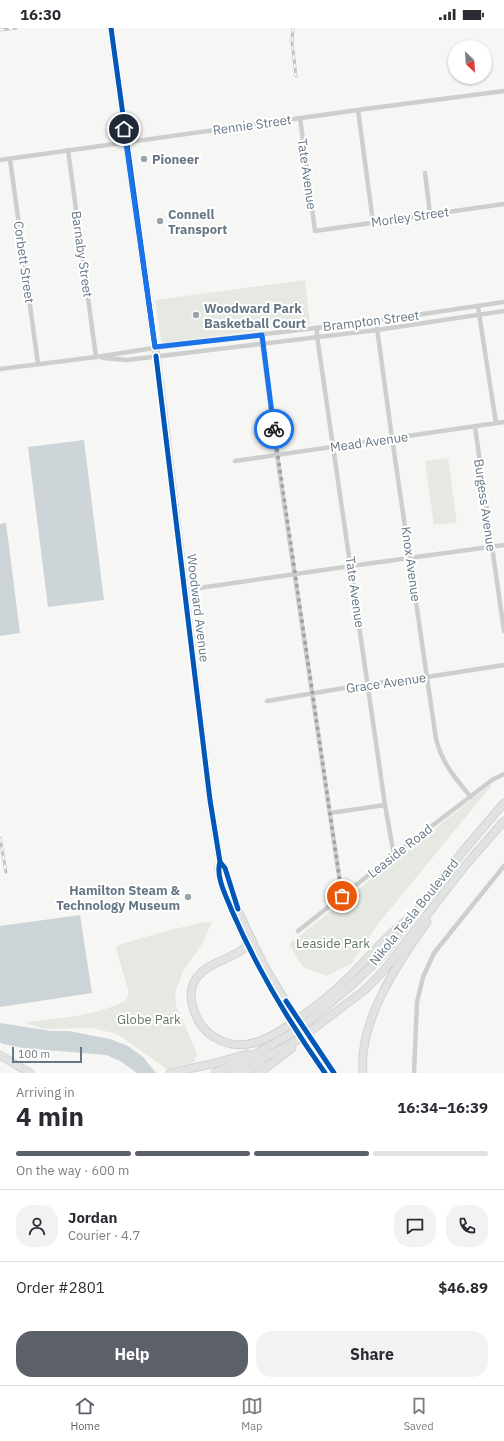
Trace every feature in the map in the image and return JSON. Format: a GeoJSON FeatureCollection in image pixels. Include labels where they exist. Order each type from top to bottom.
{"type":"FeatureCollection","features":[{"type":"Feature","properties":{"kind":"highway","name":"Nikola Tesla Boulevard"},"geometry":{"type":"LineString","coordinates":[[277,1042],[309,1021],[353,984],[382,956],[464,850],[504,803]]}},
{"type":"Feature","properties":{"kind":"highway","name":"Nikola Tesla Boulevard"},"geometry":{"type":"LineString","coordinates":[[286,1047],[347,1005],[366,989],[385,969],[464,867],[504,821]]}},
{"type":"Feature","properties":{"kind":"highway"},"geometry":{"type":"LineString","coordinates":[[363,1073],[362,1058],[364,1040],[379,1000],[423,928],[450,891],[464,867]]}},
{"type":"Feature","properties":{"kind":"highway"},"geometry":{"type":"LineString","coordinates":[[250,943],[211,965],[200,973],[194,982],[191,992],[192,1008],[202,1027],[218,1039],[235,1044],[255,1043],[266,1039],[320,1004],[347,980],[395,929],[415,914]]}},
{"type":"Feature","properties":{"kind":"highway"},"geometry":{"type":"LineString","coordinates":[[259,1073],[327,1023],[347,1005]]}},
{"type":"Feature","properties":{"kind":"highway"},"geometry":{"type":"LineString","coordinates":[[170,1073],[231,1059],[277,1042]]}},
{"type":"Feature","properties":{"kind":"highway"},"geometry":{"type":"LineString","coordinates":[[215,1073],[277,1042]]}},
{"type":"Feature","properties":{"kind":"highway"},"geometry":{"type":"LineString","coordinates":[[232,1073],[286,1047]]}},
{"type":"Feature","properties":{"kind":"highway"},"geometry":{"type":"LineString","coordinates":[[244,1073],[267,1061],[286,1047]]}},
{"type":"Feature","properties":{"kind":"highway"},"geometry":{"type":"LineString","coordinates":[[0,1055],[28,1071],[38,1073]]}},
{"type":"Feature","properties":{"kind":"main road","name":"Woodward Avenue"},"geometry":{"type":"LineString","coordinates":[[110,28],[155,347],[213,826],[220,862],[218,868],[223,890],[287,1015],[325,1073]]}},
{"type":"Feature","properties":{"kind":"main road","name":"Woodward Avenue"},"geometry":{"type":"LineString","coordinates":[[250,943],[292,1011],[334,1073]]}},
{"type":"Feature","properties":{"kind":"street","name":"Rennie Street"},"geometry":{"type":"LineString","coordinates":[[0,160],[504,91]]}},
{"type":"Feature","properties":{"kind":"street"},"geometry":{"type":"LineString","coordinates":[[358,110],[373,222]]}},
{"type":"Feature","properties":{"kind":"street","name":"Tate Avenue"},"geometry":{"type":"LineString","coordinates":[[300,118],[315,231]]}},
{"type":"Feature","properties":{"kind":"street","name":"Barnaby Street"},"geometry":{"type":"LineString","coordinates":[[68,150],[96,357]]}},
{"type":"Feature","properties":{"kind":"street","name":"Corbett Street"},"geometry":{"type":"LineString","coordinates":[[10,159],[38,364]]}},
{"type":"Feature","properties":{"kind":"street"},"geometry":{"type":"LineString","coordinates":[[425,173],[430,214]]}},
{"type":"Feature","properties":{"kind":"street","name":"Morley Street"},"geometry":{"type":"LineString","coordinates":[[315,231],[504,204]]}},
{"type":"Feature","properties":{"kind":"street","name":"Brampton Street"},"geometry":{"type":"LineString","coordinates":[[0,369],[96,357],[155,347],[376,321],[504,302]]}},
{"type":"Feature","properties":{"kind":"street"},"geometry":{"type":"LineString","coordinates":[[478,307],[496,424]]}},
{"type":"Feature","properties":{"kind":"street","name":"Brampton Street"},"geometry":{"type":"LineString","coordinates":[[96,357],[127,360],[377,330],[504,311]]}},
{"type":"Feature","properties":{"kind":"street","name":"Knox Avenue"},"geometry":{"type":"LineString","coordinates":[[376,321],[439,752],[447,767],[471,797]]}},
{"type":"Feature","properties":{"kind":"street","name":"Tate Avenue"},"geometry":{"type":"LineString","coordinates":[[317,328],[385,805],[394,855]]}},
{"type":"Feature","properties":{"kind":"street"},"geometry":{"type":"LineString","coordinates":[[262,335],[277,455],[342,896]]}},
{"type":"Feature","properties":{"kind":"street","name":"Mead Avenue"},"geometry":{"type":"LineString","coordinates":[[235,461],[504,422]]}},
{"type":"Feature","properties":{"kind":"street","name":"Burgess Avenue"},"geometry":{"type":"LineString","coordinates":[[475,427],[504,631]]}},
{"type":"Feature","properties":{"kind":"street"},"geometry":{"type":"LineString","coordinates":[[185,590],[504,545]]}},
{"type":"Feature","properties":{"kind":"street","name":"Grace Avenue"},"geometry":{"type":"LineString","coordinates":[[267,701],[368,684],[504,666]]}},
{"type":"Feature","properties":{"kind":"street","name":"Leaside Road"},"geometry":{"type":"LineString","coordinates":[[298,931],[492,780],[504,774]]}},
{"type":"Feature","properties":{"kind":"street"},"geometry":{"type":"LineString","coordinates":[[330,813],[385,805]]}},
{"type":"Feature","properties":{"kind":"street"},"geometry":{"type":"LineString","coordinates":[[414,1073],[417,1002],[423,977],[434,953],[504,866]]}},
{"type":"Feature","properties":{"kind":"green space"},"geometry":{"type":"Polygon","coordinates":[[[305,280],[310,324],[164,343],[161,341],[155,300],[305,280]]]}},
{"type":"Feature","properties":{"kind":"green space"},"geometry":{"type":"Polygon","coordinates":[[[448,458],[457,522],[434,525],[425,461],[448,458]]]}},
{"type":"Feature","properties":{"kind":"green space","name":"Leaside Park"},"geometry":{"type":"Polygon","coordinates":[[[491,784],[492,785],[378,924],[352,963],[326,976],[303,967],[289,944],[491,784]]]}},
{"type":"Feature","properties":{"kind":"green space","name":"Globe Park"},"geometry":{"type":"Polygon","coordinates":[[[205,922],[212,922],[202,944],[183,971],[175,993],[176,1006],[197,1053],[195,1061],[192,1063],[167,1069],[117,1034],[92,1028],[44,1029],[28,1024],[27,1022],[65,1018],[90,1013],[125,1001],[129,993],[116,948],[118,945],[166,931],[205,922]]]}},
{"type":"Feature","properties":{"kind":"shaded area"},"geometry":{"type":"Polygon","coordinates":[[[84,440],[104,600],[48,607],[28,447],[84,440]]]}},
{"type":"Feature","properties":{"kind":"shaded area"},"geometry":{"type":"Polygon","coordinates":[[[6,523],[20,633],[0,636],[0,524],[6,523]]]}},
{"type":"Feature","properties":{"kind":"shaded area"},"geometry":{"type":"Polygon","coordinates":[[[80,915],[92,993],[0,1007],[0,926],[80,915]]]}},
{"type":"Feature","properties":{"kind":"shaded area"},"geometry":{"type":"Polygon","coordinates":[[[0,1023],[51,1031],[69,1031],[110,1039],[128,1046],[143,1057],[156,1073],[137,1073],[120,1061],[106,1055],[23,1048],[3,1044],[0,1042],[0,1023]]]}},
{"type":"Feature","properties":{"kind":"railway"},"geometry":{"type":"LineString","coordinates":[[0,30],[16,28]]}},
{"type":"Feature","properties":{"kind":"railway"},"geometry":{"type":"LineString","coordinates":[[293,28],[292,42],[296,76]]}},
{"type":"Feature","properties":{"kind":"railway"},"geometry":{"type":"LineString","coordinates":[[0,838],[6,872]]}},
{"type":"Feature","properties":{"kind":"cycle path"},"geometry":{"type":"LineString","coordinates":[[111,28],[155,347]]}},
{"type":"Feature","properties":{"kind":"cycle path"},"geometry":{"type":"LineString","coordinates":[[156,356],[210,800],[220,862],[220,880],[242,933],[274,995],[325,1073]]}},
{"type":"Feature","properties":{"kind":"cycle path"},"geometry":{"type":"LineString","coordinates":[[220,862],[225,868],[238,909]]}},
{"type":"Feature","properties":{"kind":"cycle path"},"geometry":{"type":"LineString","coordinates":[[286,1001],[334,1073]]}},
{"type":"Feature","properties":{"kind":"way so far"},"geometry":{"type":"LineString","coordinates":[[274,429],[342,896]]}},
{"type":"Feature","properties":{"kind":"place","name":"Pioneer"},"geometry":{"type":"Point","coordinates":[144,159]}},
{"type":"Feature","properties":{"kind":"place","name":"Connell Transport"},"geometry":{"type":"Point","coordinates":[160,221]}},
{"type":"Feature","properties":{"kind":"place","name":"Woodward Park Basketball Court"},"geometry":{"type":"Point","coordinates":[196,315]}},
{"type":"Feature","properties":{"kind":"place","name":"Hamilton Steam & Technology Museum"},"geometry":{"type":"Point","coordinates":[188,897]}},
{"type":"Feature","properties":{"kind":"route"},"geometry":{"type":"LineString","coordinates":[[124,129],[155,347],[262,335],[274,429]]}}]}
